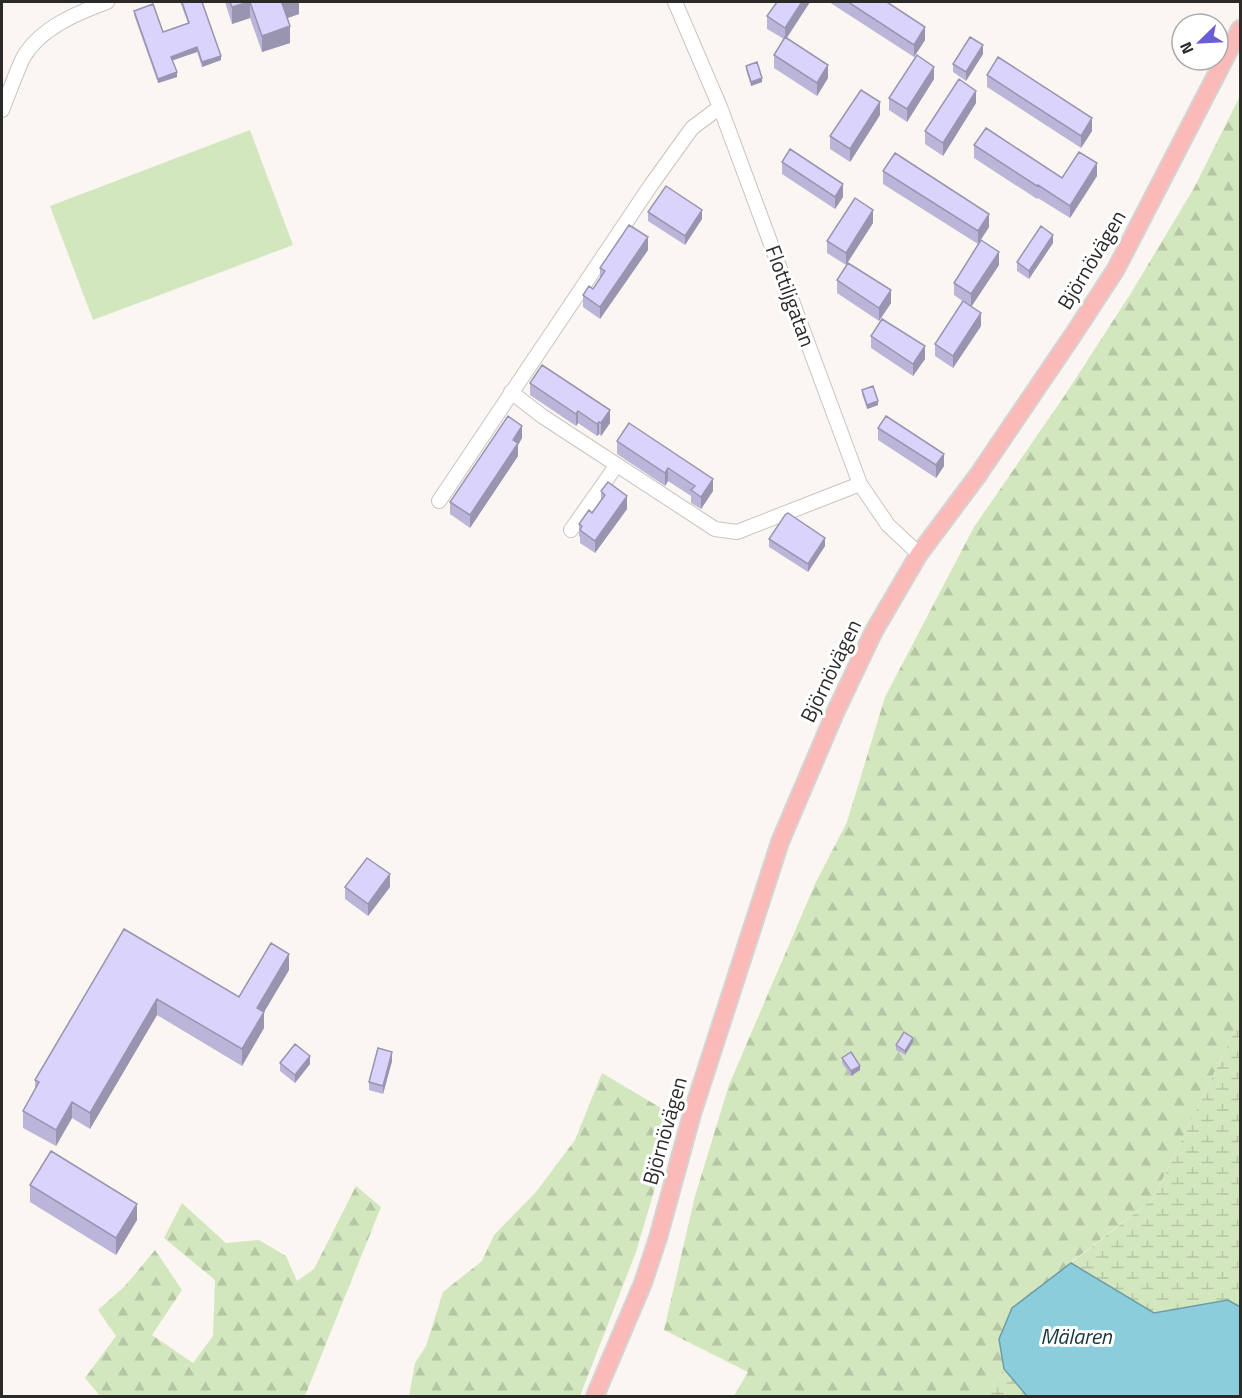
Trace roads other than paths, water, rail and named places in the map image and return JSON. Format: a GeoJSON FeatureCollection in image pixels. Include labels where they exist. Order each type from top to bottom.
{"type":"FeatureCollection","features":[{"type":"Feature","properties":{"kind":"main road","name":"Björnövägen"},"geometry":{"type":"LineString","coordinates":[[595,1396],[643,1283],[740,958],[780,842],[835,713],[874,631],[919,554],[978,475],[1076,332],[1116,269],[1240,29]]}},
{"type":"Feature","properties":{"kind":"street"},"geometry":{"type":"LineString","coordinates":[[2,110],[24,56],[82,6],[107,2]]}},
{"type":"Feature","properties":{"kind":"street","name":"Flottiljgatan"},"geometry":{"type":"LineString","coordinates":[[675,2],[720,107],[860,484],[888,525],[919,554]]}},
{"type":"Feature","properties":{"kind":"street"},"geometry":{"type":"LineString","coordinates":[[439,501],[651,185],[692,128],[720,107]]}},
{"type":"Feature","properties":{"kind":"street"},"geometry":{"type":"LineString","coordinates":[[511,392],[616,466],[708,525],[725,531],[737,531],[860,484]]}},
{"type":"Feature","properties":{"kind":"street"},"geometry":{"type":"LineString","coordinates":[[571,530],[616,466]]}},
{"type":"Feature","properties":{"kind":"water","name":"Mälaren"},"geometry":{"type":"Polygon","coordinates":[[[1071,1263],[1154,1313],[1228,1300],[1240,1307],[1240,1396],[1027,1396],[1004,1369],[999,1339],[1012,1308],[1071,1263]]]}}]}
